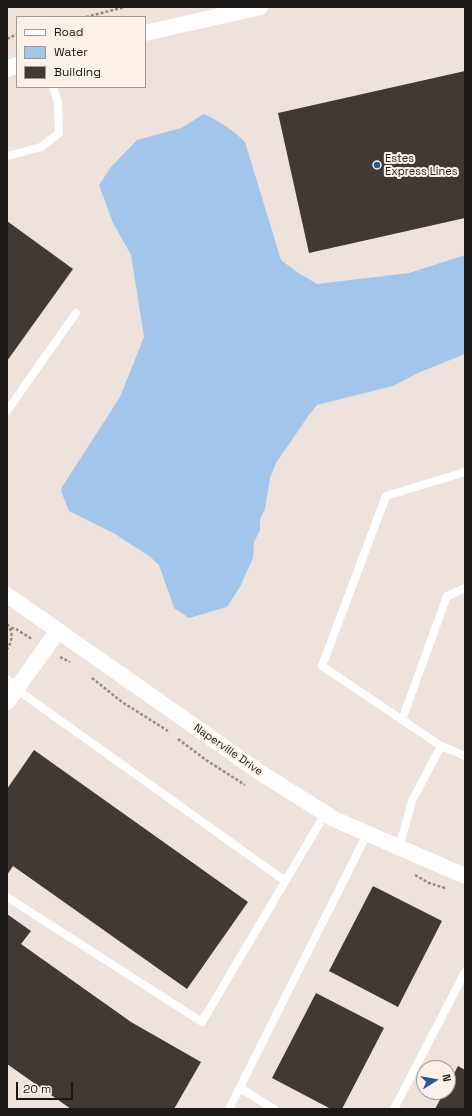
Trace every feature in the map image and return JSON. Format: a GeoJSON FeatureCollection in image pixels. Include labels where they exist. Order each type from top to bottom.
{"type":"FeatureCollection","features":[{"type":"Feature","properties":{"kind":"street"},"geometry":{"type":"LineString","coordinates":[[146,33],[260,7]]}},
{"type":"Feature","properties":{"kind":"street","name":"Naperville Drive"},"geometry":{"type":"LineString","coordinates":[[7,596],[261,773],[325,814],[367,834],[465,876]]}},
{"type":"Feature","properties":{"kind":"street"},"geometry":{"type":"LineString","coordinates":[[12,689],[57,632]]}},
{"type":"Feature","properties":{"kind":"lane"},"geometry":{"type":"LineString","coordinates":[[7,156],[41,147],[59,133],[58,103],[54,88]]}},
{"type":"Feature","properties":{"kind":"lane"},"geometry":{"type":"LineString","coordinates":[[7,412],[76,314]]}},
{"type":"Feature","properties":{"kind":"lane"},"geometry":{"type":"LineString","coordinates":[[465,472],[386,496],[322,666],[441,746],[465,756]]}},
{"type":"Feature","properties":{"kind":"lane"},"geometry":{"type":"LineString","coordinates":[[402,720],[447,596],[465,588]]}},
{"type":"Feature","properties":{"kind":"lane"},"geometry":{"type":"LineString","coordinates":[[12,689],[285,881]]}},
{"type":"Feature","properties":{"kind":"lane"},"geometry":{"type":"LineString","coordinates":[[399,848],[412,801],[441,746]]}},
{"type":"Feature","properties":{"kind":"lane"},"geometry":{"type":"LineString","coordinates":[[7,897],[202,1022],[325,814]]}},
{"type":"Feature","properties":{"kind":"lane"},"geometry":{"type":"LineString","coordinates":[[229,1109],[367,834]]}},
{"type":"Feature","properties":{"kind":"lane"},"geometry":{"type":"LineString","coordinates":[[394,1109],[465,972]]}},
{"type":"Feature","properties":{"kind":"lane"},"geometry":{"type":"LineString","coordinates":[[240,1088],[274,1109]]}},
{"type":"Feature","properties":{"kind":"path"},"geometry":{"type":"LineString","coordinates":[[90,16],[125,7]]}},
{"type":"Feature","properties":{"kind":"path"},"geometry":{"type":"LineString","coordinates":[[7,39],[16,34]]}},
{"type":"Feature","properties":{"kind":"path"},"geometry":{"type":"LineString","coordinates":[[7,624],[11,628],[12,636],[10,646],[7,649]]}},
{"type":"Feature","properties":{"kind":"water"},"geometry":{"type":"Polygon","coordinates":[[[204,114],[226,126],[245,142],[281,260],[317,284],[409,273],[465,255],[465,354],[418,373],[393,386],[317,405],[276,463],[270,478],[265,509],[260,519],[260,530],[254,542],[253,558],[240,587],[227,607],[189,618],[174,608],[159,565],[149,556],[115,534],[69,511],[61,491],[62,487],[120,397],[144,337],[131,255],[113,223],[99,185],[111,167],[137,140],[181,128],[204,114]]]}},
{"type":"Feature","properties":{"kind":"building","name":"Estes Express Lines"},"geometry":{"type":"Polygon","coordinates":[[[465,71],[465,218],[309,253],[278,113],[465,71]]]}},
{"type":"Feature","properties":{"kind":"building"},"geometry":{"type":"Polygon","coordinates":[[[7,221],[73,269],[7,361],[7,221]]]}},
{"type":"Feature","properties":{"kind":"building"},"geometry":{"type":"Polygon","coordinates":[[[34,750],[248,902],[187,989],[13,866],[7,875],[7,789],[34,750]]]}},
{"type":"Feature","properties":{"kind":"building"},"geometry":{"type":"Polygon","coordinates":[[[373,886],[442,921],[398,1007],[329,971],[373,886]]]}},
{"type":"Feature","properties":{"kind":"building"},"geometry":{"type":"Polygon","coordinates":[[[7,914],[31,931],[21,944],[131,1022],[201,1062],[174,1109],[71,1109],[7,1064],[7,914]]]}},
{"type":"Feature","properties":{"kind":"building"},"geometry":{"type":"Polygon","coordinates":[[[316,993],[384,1028],[342,1109],[331,1109],[272,1078],[316,993]]]}},
{"type":"Feature","properties":{"kind":"building"},"geometry":{"type":"Polygon","coordinates":[[[458,1066],[465,1070],[465,1109],[435,1109],[440,1100],[456,1100],[456,1070],[458,1066]]]}},
{"type":"Feature","properties":{"kind":"place","name":"Estes Express Lines"},"geometry":{"type":"Point","coordinates":[377,165]}}]}
